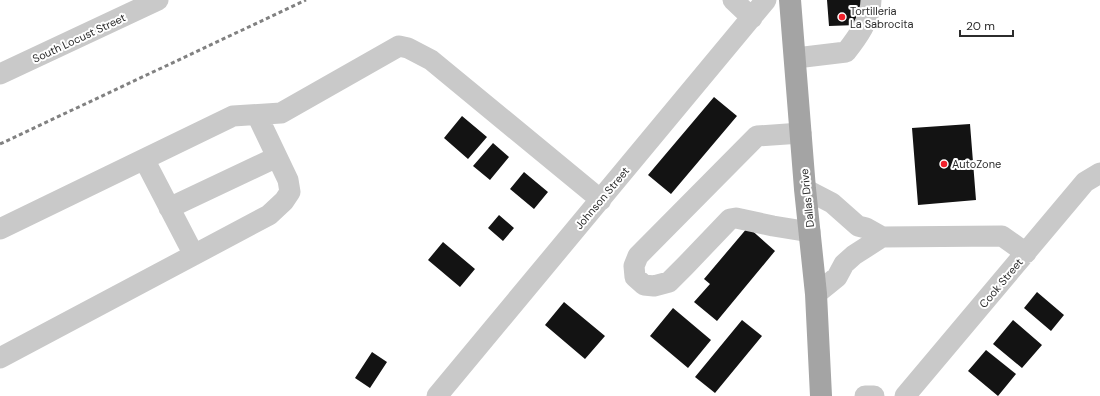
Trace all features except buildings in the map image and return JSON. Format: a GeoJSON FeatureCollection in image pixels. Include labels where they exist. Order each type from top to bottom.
{"type":"FeatureCollection","features":[{"type":"Feature","properties":{"kind":"main road","name":"Dallas Drive"},"geometry":{"type":"LineString","coordinates":[[790,0],[796,58],[805,189],[816,294],[821,396]]}},
{"type":"Feature","properties":{"kind":"street","name":"South Locust Street"},"geometry":{"type":"LineString","coordinates":[[0,74],[158,0]]}},
{"type":"Feature","properties":{"kind":"street"},"geometry":{"type":"LineString","coordinates":[[733,0],[752,18]]}},
{"type":"Feature","properties":{"kind":"street","name":"Johnson Street"},"geometry":{"type":"LineString","coordinates":[[437,396],[766,0]]}},
{"type":"Feature","properties":{"kind":"street"},"geometry":{"type":"LineString","coordinates":[[796,58],[846,52],[858,37],[871,7],[871,0]]}},
{"type":"Feature","properties":{"kind":"street"},"geometry":{"type":"LineString","coordinates":[[0,229],[233,116],[281,113],[399,46],[408,48],[431,60],[601,200]]}},
{"type":"Feature","properties":{"kind":"street"},"geometry":{"type":"LineString","coordinates":[[0,358],[269,215],[284,201],[290,192],[288,180],[257,115]]}},
{"type":"Feature","properties":{"kind":"street"},"geometry":{"type":"LineString","coordinates":[[801,133],[757,136],[638,256],[634,266],[635,277],[644,285],[654,286],[668,282],[686,266],[730,219],[736,218],[810,232]]}},
{"type":"Feature","properties":{"kind":"street"},"geometry":{"type":"LineString","coordinates":[[169,208],[277,157]]}},
{"type":"Feature","properties":{"kind":"street"},"geometry":{"type":"LineString","coordinates":[[144,158],[194,255]]}},
{"type":"Feature","properties":{"kind":"street","name":"Cook Street"},"geometry":{"type":"LineString","coordinates":[[905,396],[1085,182],[1100,172]]}},
{"type":"Feature","properties":{"kind":"street"},"geometry":{"type":"LineString","coordinates":[[805,189],[832,203],[858,226],[866,228],[882,237],[1002,236],[1026,253]]}},
{"type":"Feature","properties":{"kind":"street"},"geometry":{"type":"LineString","coordinates":[[816,294],[837,277],[844,264],[854,255],[882,237]]}},
{"type":"Feature","properties":{"kind":"street"},"geometry":{"type":"LineString","coordinates":[[865,396],[874,396]]}},
{"type":"Feature","properties":{"kind":"railway"},"geometry":{"type":"LineString","coordinates":[[0,144],[306,0]]}},
{"type":"Feature","properties":{"kind":"place","name":"Tortilleria La Sabrocita"},"geometry":{"type":"Point","coordinates":[842,17]}},
{"type":"Feature","properties":{"kind":"place","name":"AutoZone"},"geometry":{"type":"Point","coordinates":[944,164]}}]}
